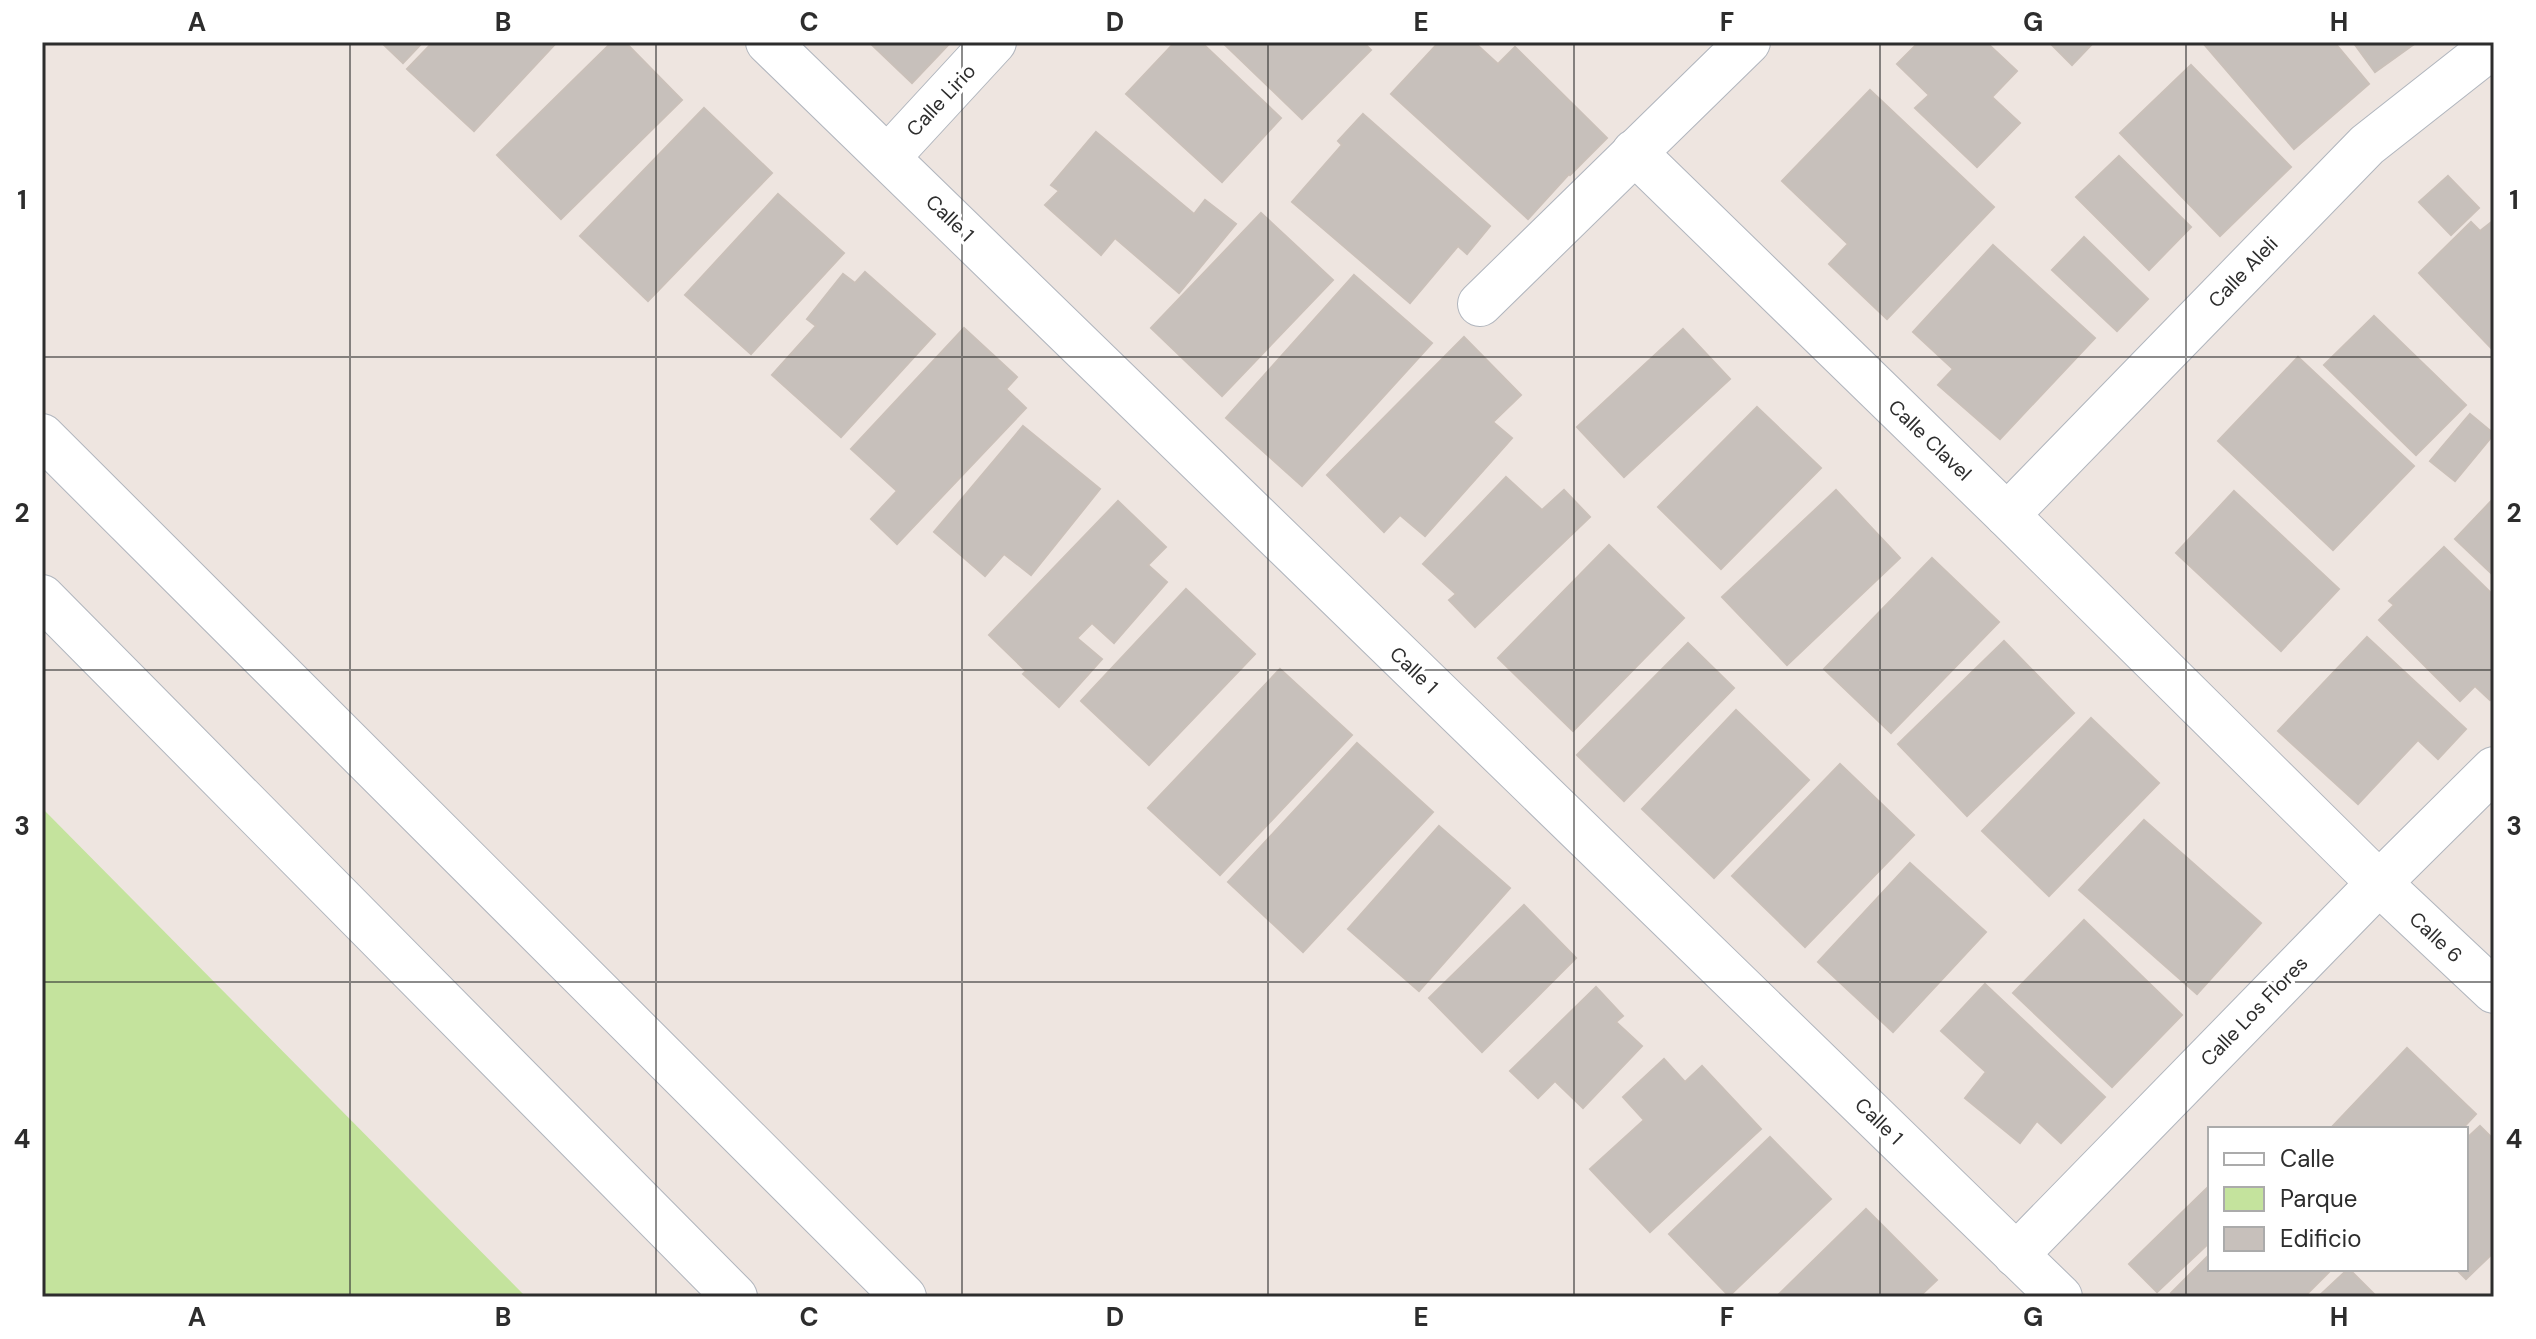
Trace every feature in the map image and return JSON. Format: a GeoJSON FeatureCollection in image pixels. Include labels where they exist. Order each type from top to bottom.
{"type":"FeatureCollection","features":[{"type":"Feature","properties":{"kind":"street","name":"Calle 1"},"geometry":{"type":"LineString","coordinates":[[768,42],[2060,1297]]}},
{"type":"Feature","properties":{"kind":"street","name":"Calle Lirio"},"geometry":{"type":"LineString","coordinates":[[888,157],[994,42]]}},
{"type":"Feature","properties":{"kind":"street"},"geometry":{"type":"LineString","coordinates":[[1480,304],[1748,42]]}},
{"type":"Feature","properties":{"kind":"street","name":"Calle Aleli"},"geometry":{"type":"LineString","coordinates":[[2007,515],[2367,145],[2494,45]]}},
{"type":"Feature","properties":{"kind":"street","name":"Calle Clavel"},"geometry":{"type":"LineString","coordinates":[[1634,152],[2379,883]]}},
{"type":"Feature","properties":{"kind":"street"},"geometry":{"type":"LineString","coordinates":[[42,436],[904,1297]]}},
{"type":"Feature","properties":{"kind":"street"},"geometry":{"type":"LineString","coordinates":[[42,597],[735,1297]]}},
{"type":"Feature","properties":{"kind":"street","name":"Calle Los Flores"},"geometry":{"type":"LineString","coordinates":[[2016,1255],[2494,769]]}},
{"type":"Feature","properties":{"kind":"street","name":"Calle 6"},"geometry":{"type":"LineString","coordinates":[[2379,883],[2494,991]]}},
{"type":"Feature","properties":{"kind":"green space"},"geometry":{"type":"Polygon","coordinates":[[[42,808],[526,1297],[42,1297],[42,808]]]}},
{"type":"Feature","properties":{"kind":"building"},"geometry":{"type":"Polygon","coordinates":[[[381,42],[423,42],[403,63],[381,42]]]}},
{"type":"Feature","properties":{"kind":"building"},"geometry":{"type":"Polygon","coordinates":[[[433,42],[557,42],[474,131],[407,69],[433,42]]]}},
{"type":"Feature","properties":{"kind":"building"},"geometry":{"type":"Polygon","coordinates":[[[612,42],[625,42],[682,100],[561,219],[497,155],[612,42]]]}},
{"type":"Feature","properties":{"kind":"building"},"geometry":{"type":"Polygon","coordinates":[[[869,42],[951,42],[912,83],[869,42]]]}},
{"type":"Feature","properties":{"kind":"building"},"geometry":{"type":"Polygon","coordinates":[[[1175,42],[1201,42],[1281,118],[1222,182],[1126,94],[1175,42]]]}},
{"type":"Feature","properties":{"kind":"building"},"geometry":{"type":"Polygon","coordinates":[[[1222,42],[1363,42],[1371,50],[1302,119],[1222,42]]]}},
{"type":"Feature","properties":{"kind":"building"},"geometry":{"type":"Polygon","coordinates":[[[1439,42],[1474,42],[1498,64],[1515,47],[1607,138],[1528,219],[1391,94],[1439,42]]]}},
{"type":"Feature","properties":{"kind":"building"},"geometry":{"type":"Polygon","coordinates":[[[1919,42],[1986,42],[2017,71],[1992,97],[2020,123],[1977,167],[1915,108],[1929,95],[1897,64],[1919,42]]]}},
{"type":"Feature","properties":{"kind":"building"},"geometry":{"type":"Polygon","coordinates":[[[2049,42],[2094,42],[2072,65],[2049,42]]]}},
{"type":"Feature","properties":{"kind":"building"},"geometry":{"type":"Polygon","coordinates":[[[2334,42],[2369,84],[2294,149],[2203,43],[2334,42]]]}},
{"type":"Feature","properties":{"kind":"building"},"geometry":{"type":"Polygon","coordinates":[[[2353,42],[2417,42],[2375,72],[2353,42]]]}},
{"type":"Feature","properties":{"kind":"building"},"geometry":{"type":"Polygon","coordinates":[[[2191,65],[2291,167],[2220,236],[2120,133],[2191,65]]]}},
{"type":"Feature","properties":{"kind":"building"},"geometry":{"type":"Polygon","coordinates":[[[1870,90],[1994,207],[1887,319],[1829,264],[1848,244],[1782,181],[1870,90]]]}},
{"type":"Feature","properties":{"kind":"building"},"geometry":{"type":"Polygon","coordinates":[[[704,108],[772,173],[648,301],[580,236],[704,108]]]}},
{"type":"Feature","properties":{"kind":"building"},"geometry":{"type":"Polygon","coordinates":[[[1363,114],[1490,226],[1467,254],[1458,246],[1410,303],[1292,202],[1342,145],[1338,141],[1363,114]]]}},
{"type":"Feature","properties":{"kind":"building"},"geometry":{"type":"Polygon","coordinates":[[[1096,132],[1194,214],[1205,200],[1236,224],[1179,293],[1115,238],[1101,255],[1045,205],[1059,191],[1051,185],[1096,132]]]}},
{"type":"Feature","properties":{"kind":"building"},"geometry":{"type":"Polygon","coordinates":[[[2119,156],[2191,227],[2149,270],[2076,197],[2119,156]]]}},
{"type":"Feature","properties":{"kind":"building"},"geometry":{"type":"Polygon","coordinates":[[[2448,176],[2479,208],[2451,235],[2419,202],[2448,176]]]}},
{"type":"Feature","properties":{"kind":"building"},"geometry":{"type":"Polygon","coordinates":[[[778,194],[844,253],[751,354],[685,295],[778,194]]]}},
{"type":"Feature","properties":{"kind":"building"},"geometry":{"type":"Polygon","coordinates":[[[1261,213],[1333,280],[1222,396],[1151,328],[1261,213]]]}},
{"type":"Feature","properties":{"kind":"building"},"geometry":{"type":"Polygon","coordinates":[[[2494,220],[2494,351],[2419,273],[2471,222],[2480,231],[2494,220]]]}},
{"type":"Feature","properties":{"kind":"building"},"geometry":{"type":"Polygon","coordinates":[[[2084,237],[2148,299],[2117,331],[2052,270],[2084,237]]]}},
{"type":"Feature","properties":{"kind":"building"},"geometry":{"type":"Polygon","coordinates":[[[1993,245],[2095,338],[2000,439],[1938,385],[1953,369],[1913,332],[1993,245]]]}},
{"type":"Feature","properties":{"kind":"building"},"geometry":{"type":"Polygon","coordinates":[[[865,272],[935,334],[841,437],[772,375],[816,326],[807,319],[843,274],[855,283],[865,272]]]}},
{"type":"Feature","properties":{"kind":"building"},"geometry":{"type":"Polygon","coordinates":[[[1354,275],[1432,343],[1302,486],[1226,418],[1354,275]]]}},
{"type":"Feature","properties":{"kind":"building"},"geometry":{"type":"Polygon","coordinates":[[[2374,316],[2466,405],[2416,455],[2324,365],[2374,316]]]}},
{"type":"Feature","properties":{"kind":"building"},"geometry":{"type":"Polygon","coordinates":[[[964,328],[1017,377],[1006,389],[1026,408],[897,544],[871,519],[897,491],[851,449],[964,328]]]}},
{"type":"Feature","properties":{"kind":"building"},"geometry":{"type":"Polygon","coordinates":[[[1683,329],[1730,379],[1624,477],[1577,427],[1683,329]]]}},
{"type":"Feature","properties":{"kind":"building"},"geometry":{"type":"Polygon","coordinates":[[[1464,337],[1521,395],[1493,422],[1512,438],[1425,536],[1400,515],[1384,532],[1327,475],[1464,337]]]}},
{"type":"Feature","properties":{"kind":"building"},"geometry":{"type":"Polygon","coordinates":[[[2298,357],[2414,466],[2333,550],[2218,441],[2298,357]]]}},
{"type":"Feature","properties":{"kind":"building"},"geometry":{"type":"Polygon","coordinates":[[[1757,407],[1821,468],[1721,569],[1658,507],[1757,407]]]}},
{"type":"Feature","properties":{"kind":"building"},"geometry":{"type":"Polygon","coordinates":[[[2470,414],[2494,434],[2455,481],[2430,461],[2470,414]]]}},
{"type":"Feature","properties":{"kind":"building"},"geometry":{"type":"Polygon","coordinates":[[[1023,426],[1100,489],[1031,575],[1004,554],[985,576],[934,532],[1023,426]]]}},
{"type":"Feature","properties":{"kind":"building"},"geometry":{"type":"Polygon","coordinates":[[[1506,477],[1542,510],[1564,490],[1590,517],[1475,627],[1449,600],[1456,594],[1423,564],[1506,477]]]}},
{"type":"Feature","properties":{"kind":"building"},"geometry":{"type":"Polygon","coordinates":[[[1836,490],[1900,558],[1787,665],[1722,597],[1836,490]]]}},
{"type":"Feature","properties":{"kind":"building"},"geometry":{"type":"Polygon","coordinates":[[[2234,491],[2339,589],[2281,651],[2176,553],[2234,491]]]}},
{"type":"Feature","properties":{"kind":"building"},"geometry":{"type":"Polygon","coordinates":[[[2494,498],[2494,576],[2455,539],[2494,498]]]}},
{"type":"Feature","properties":{"kind":"building"},"geometry":{"type":"Polygon","coordinates":[[[1118,501],[1166,547],[1148,565],[1167,582],[1114,643],[1092,623],[1077,638],[1102,659],[1059,707],[1023,674],[1026,671],[989,635],[1118,501]]]}},
{"type":"Feature","properties":{"kind":"building"},"geometry":{"type":"Polygon","coordinates":[[[1609,545],[1684,618],[1573,731],[1498,658],[1609,545]]]}},
{"type":"Feature","properties":{"kind":"building"},"geometry":{"type":"Polygon","coordinates":[[[2444,547],[2494,596],[2494,696],[2490,700],[2475,686],[2460,701],[2379,620],[2394,605],[2389,601],[2444,547]]]}},
{"type":"Feature","properties":{"kind":"building"},"geometry":{"type":"Polygon","coordinates":[[[1932,558],[1999,622],[1891,733],[1824,669],[1932,558]]]}},
{"type":"Feature","properties":{"kind":"building"},"geometry":{"type":"Polygon","coordinates":[[[1186,589],[1255,654],[1149,765],[1081,701],[1186,589]]]}},
{"type":"Feature","properties":{"kind":"building"},"geometry":{"type":"Polygon","coordinates":[[[2367,637],[2466,729],[2438,759],[2418,740],[2358,804],[2278,731],[2367,637]]]}},
{"type":"Feature","properties":{"kind":"building"},"geometry":{"type":"Polygon","coordinates":[[[2004,641],[2074,713],[1967,816],[1898,744],[2004,641]]]}},
{"type":"Feature","properties":{"kind":"building"},"geometry":{"type":"Polygon","coordinates":[[[1688,643],[1734,688],[1624,801],[1577,755],[1688,643]]]}},
{"type":"Feature","properties":{"kind":"building"},"geometry":{"type":"Polygon","coordinates":[[[1280,669],[1352,735],[1220,875],[1148,808],[1280,669]]]}},
{"type":"Feature","properties":{"kind":"building"},"geometry":{"type":"Polygon","coordinates":[[[1736,710],[1809,780],[1714,878],[1642,809],[1736,710]]]}},
{"type":"Feature","properties":{"kind":"building"},"geometry":{"type":"Polygon","coordinates":[[[2091,718],[2159,783],[2049,896],[1982,831],[2091,718]]]}},
{"type":"Feature","properties":{"kind":"building"},"geometry":{"type":"Polygon","coordinates":[[[1357,743],[1433,812],[1303,952],[1228,882],[1357,743]]]}},
{"type":"Feature","properties":{"kind":"building"},"geometry":{"type":"Polygon","coordinates":[[[1840,764],[1914,835],[1805,947],[1732,876],[1840,764]]]}},
{"type":"Feature","properties":{"kind":"building"},"geometry":{"type":"Polygon","coordinates":[[[2144,820],[2261,923],[2197,994],[2079,890],[2144,820]]]}},
{"type":"Feature","properties":{"kind":"building"},"geometry":{"type":"Polygon","coordinates":[[[1439,826],[1510,888],[1419,991],[1348,929],[1439,826]]]}},
{"type":"Feature","properties":{"kind":"building"},"geometry":{"type":"Polygon","coordinates":[[[1910,863],[1986,932],[1893,1032],[1818,962],[1910,863]]]}},
{"type":"Feature","properties":{"kind":"building"},"geometry":{"type":"Polygon","coordinates":[[[1524,905],[1576,958],[1482,1052],[1429,998],[1524,905]]]}},
{"type":"Feature","properties":{"kind":"building"},"geometry":{"type":"Polygon","coordinates":[[[2084,920],[2182,1015],[2112,1087],[2013,993],[2084,920]]]}},
{"type":"Feature","properties":{"kind":"building"},"geometry":{"type":"Polygon","coordinates":[[[1985,984],[2105,1097],[2061,1143],[2037,1121],[2020,1143],[1965,1098],[1986,1072],[1941,1031],[1985,984]]]}},
{"type":"Feature","properties":{"kind":"building"},"geometry":{"type":"Polygon","coordinates":[[[1596,987],[1623,1016],[1616,1022],[1642,1046],[1583,1108],[1555,1081],[1538,1098],[1510,1071],[1596,987]]]}},
{"type":"Feature","properties":{"kind":"building"},"geometry":{"type":"Polygon","coordinates":[[[2407,1048],[2476,1114],[2464,1127],[2332,1127],[2407,1048]]]}},
{"type":"Feature","properties":{"kind":"building"},"geometry":{"type":"Polygon","coordinates":[[[1664,1059],[1685,1082],[1702,1066],[1761,1129],[1650,1232],[1590,1169],[1644,1120],[1623,1097],[1664,1059]]]}},
{"type":"Feature","properties":{"kind":"building"},"geometry":{"type":"Polygon","coordinates":[[[2480,1126],[2494,1140],[2494,1252],[2466,1279],[2458,1271],[2468,1271],[2468,1137],[2480,1126]]]}},
{"type":"Feature","properties":{"kind":"building"},"geometry":{"type":"Polygon","coordinates":[[[1770,1137],[1831,1199],[1729,1296],[1669,1234],[1770,1137]]]}},
{"type":"Feature","properties":{"kind":"building"},"geometry":{"type":"Polygon","coordinates":[[[2208,1187],[2208,1244],[2157,1292],[2129,1264],[2208,1187]]]}},
{"type":"Feature","properties":{"kind":"building"},"geometry":{"type":"Polygon","coordinates":[[[1866,1209],[1937,1280],[1919,1297],[1776,1297],[1866,1209]]]}},
{"type":"Feature","properties":{"kind":"building"},"geometry":{"type":"Polygon","coordinates":[[[2208,1256],[2208,1271],[2330,1271],[2304,1297],[2175,1297],[2171,1293],[2208,1256]]]}},
{"type":"Feature","properties":{"kind":"building"},"geometry":{"type":"Polygon","coordinates":[[[2346,1271],[2351,1271],[2377,1297],[2318,1297],[2346,1271]]]}}]}
